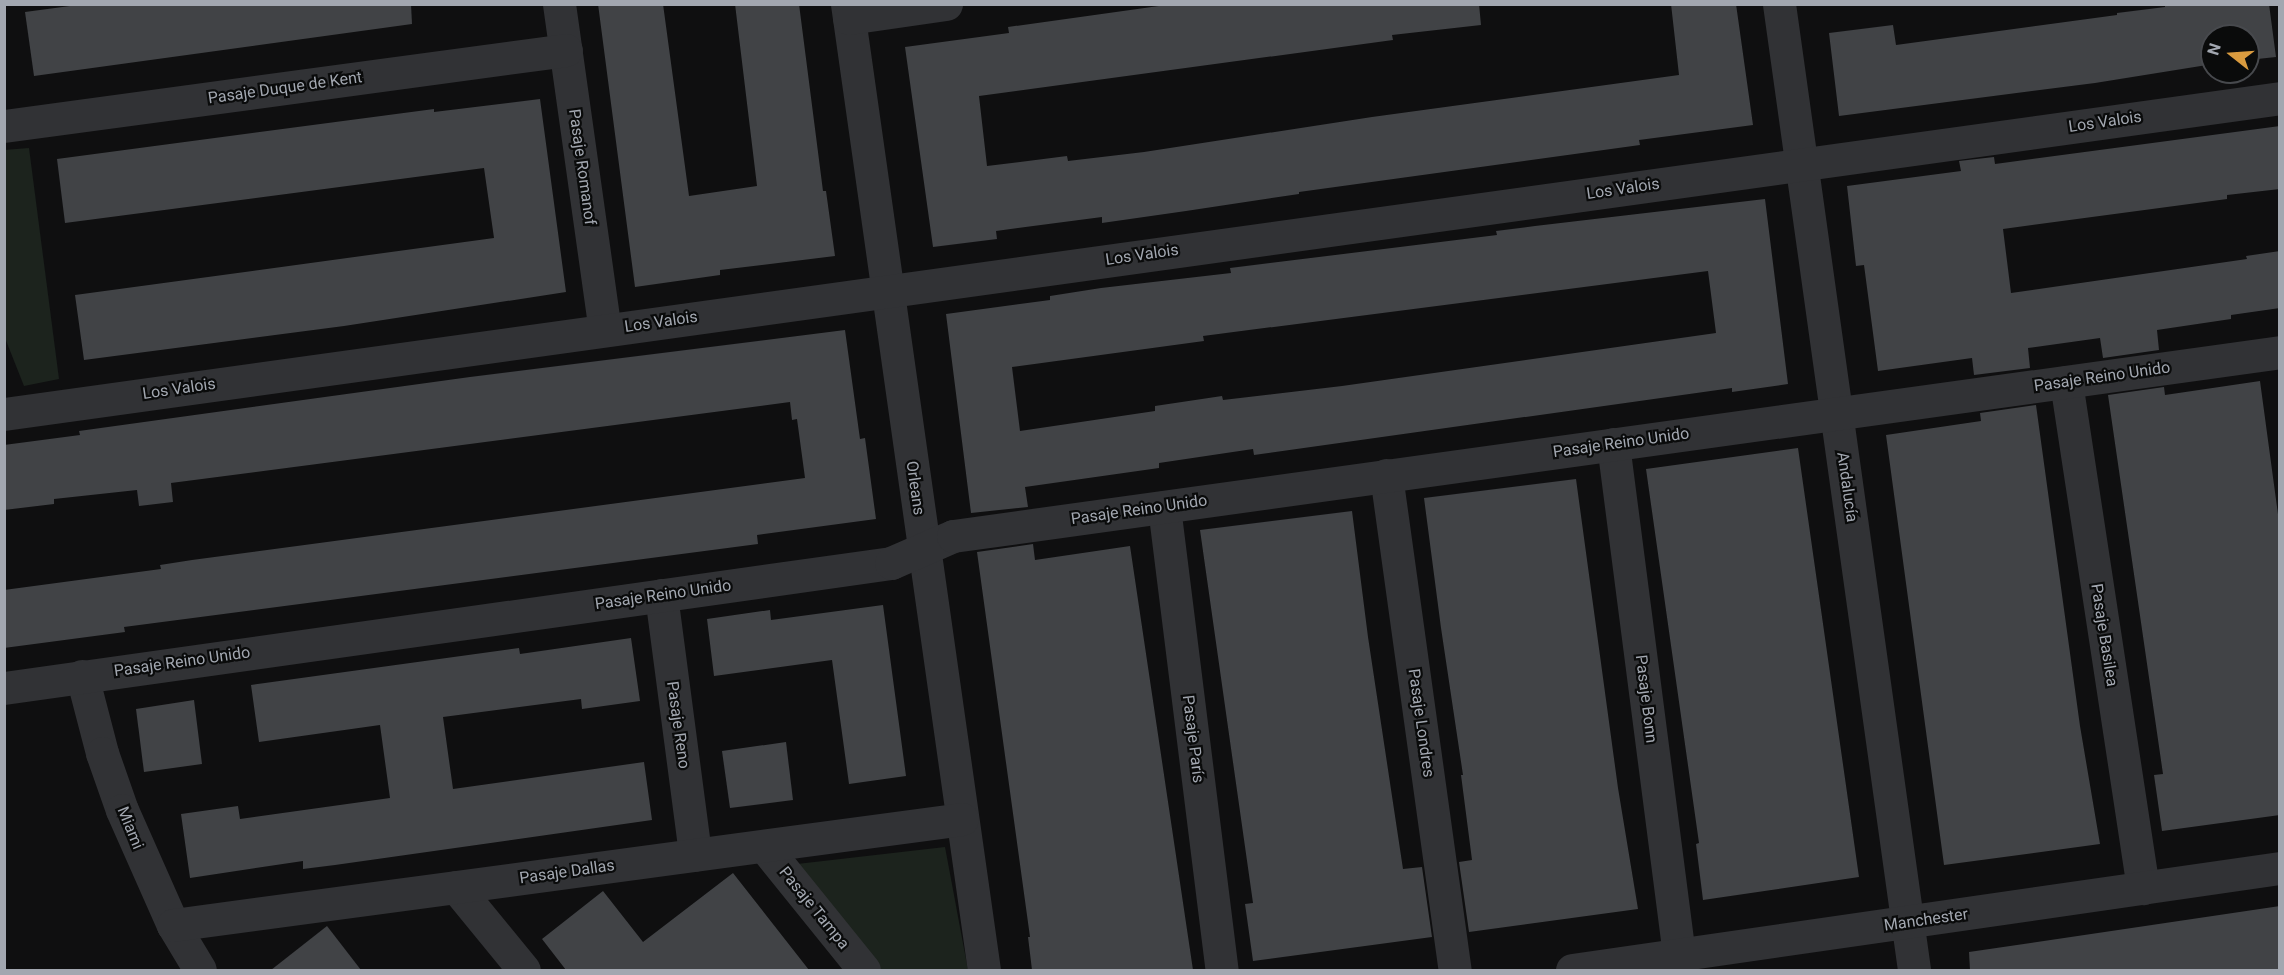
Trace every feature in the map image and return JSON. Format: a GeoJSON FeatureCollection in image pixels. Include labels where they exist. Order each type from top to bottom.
{"type":"FeatureCollection","features":[{"type":"Feature","properties":{"kind":"street","name":"Pasaje Romanof"},"geometry":{"type":"LineString","coordinates":[[559,4],[605,330]]}},
{"type":"Feature","properties":{"kind":"street"},"geometry":{"type":"LineString","coordinates":[[848,11],[946,4]]}},
{"type":"Feature","properties":{"kind":"street","name":"Andalucía"},"geometry":{"type":"LineString","coordinates":[[1779,4],[1914,970]]}},
{"type":"Feature","properties":{"kind":"street","name":"Orleans"},"geometry":{"type":"LineString","coordinates":[[848,11],[984,970]]}},
{"type":"Feature","properties":{"kind":"street","name":"Pasaje Duque de Kent"},"geometry":{"type":"LineString","coordinates":[[4,126],[566,50]]}},
{"type":"Feature","properties":{"kind":"street","name":"Los Valois"},"geometry":{"type":"LineString","coordinates":[[4,414],[2280,98]]}},
{"type":"Feature","properties":{"kind":"street","name":"Pasaje Reino Unido"},"geometry":{"type":"LineString","coordinates":[[4,687],[891,563],[953,536],[2280,352]]}},
{"type":"Feature","properties":{"kind":"street","name":"Pasaje Basilea"},"geometry":{"type":"LineString","coordinates":[[2066,381],[2143,888]]}},
{"type":"Feature","properties":{"kind":"street","name":"Pasaje Bonn"},"geometry":{"type":"LineString","coordinates":[[1613,444],[1679,955]]}},
{"type":"Feature","properties":{"kind":"street","name":"Pasaje Londres"},"geometry":{"type":"LineString","coordinates":[[1386,475],[1455,970]]}},
{"type":"Feature","properties":{"kind":"street","name":"Pasaje París"},"geometry":{"type":"LineString","coordinates":[[1164,507],[1222,970]]}},
{"type":"Feature","properties":{"kind":"street","name":"Pasaje Reno"},"geometry":{"type":"LineString","coordinates":[[661,596],[695,855]]}},
{"type":"Feature","properties":{"kind":"street","name":"Miami"},"geometry":{"type":"LineString","coordinates":[[82,676],[102,753],[122,810],[172,925],[200,970]]}},
{"type":"Feature","properties":{"kind":"street","name":"Pasaje Dallas"},"geometry":{"type":"LineString","coordinates":[[172,925],[962,819]]}},
{"type":"Feature","properties":{"kind":"street","name":"Pasaje Tampa"},"geometry":{"type":"LineString","coordinates":[[764,846],[864,970]]}},
{"type":"Feature","properties":{"kind":"street","name":"Manchester"},"geometry":{"type":"LineString","coordinates":[[1572,970],[2280,868]]}},
{"type":"Feature","properties":{"kind":"street"},"geometry":{"type":"LineString","coordinates":[[456,887],[524,970]]}},
{"type":"Feature","properties":{"kind":"shaded area"},"geometry":{"type":"Polygon","coordinates":[[[29,148],[59,379],[24,386],[5,338],[4,150],[29,148]]]}},
{"type":"Feature","properties":{"kind":"shaded area"},"geometry":{"type":"Polygon","coordinates":[[[945,847],[968,970],[881,970],[797,864],[945,847]]]}},
{"type":"Feature","properties":{"kind":"building"},"geometry":{"type":"Polygon","coordinates":[[[85,4],[411,4],[412,24],[34,76],[25,12],[85,4]]]}},
{"type":"Feature","properties":{"kind":"building"},"geometry":{"type":"Polygon","coordinates":[[[598,4],[663,4],[689,196],[757,186],[735,4],[799,4],[823,191],[826,191],[835,256],[720,270],[720,275],[635,287],[598,4]]]}},
{"type":"Feature","properties":{"kind":"building"},"geometry":{"type":"Polygon","coordinates":[[[1173,4],[1479,4],[1481,25],[1392,35],[1393,40],[979,96],[987,166],[1067,156],[1068,161],[1144,152],[1372,117],[1679,75],[1671,4],[1736,4],[1753,125],[1639,140],[1640,145],[1299,192],[1299,194],[1102,223],[1102,217],[996,231],[997,239],[933,247],[905,47],[1009,33],[1008,27],[1173,4]]]}},
{"type":"Feature","properties":{"kind":"building"},"geometry":{"type":"Polygon","coordinates":[[[2165,4],[2269,4],[2276,57],[2260,59],[2260,24],[2200,24],[2200,66],[2095,83],[1839,116],[1829,33],[1893,25],[1896,45],[2165,7],[2165,4]]]}},
{"type":"Feature","properties":{"kind":"building"},"geometry":{"type":"Polygon","coordinates":[[[540,99],[566,292],[344,326],[84,360],[75,295],[494,238],[484,168],[65,223],[57,159],[434,109],[434,112],[540,99]]]}},
{"type":"Feature","properties":{"kind":"building"},"geometry":{"type":"Polygon","coordinates":[[[2280,126],[2280,189],[2227,195],[2227,199],[2003,229],[2011,293],[2247,259],[2246,256],[2280,251],[2280,308],[2231,315],[2231,319],[2157,330],[2159,350],[2103,358],[2100,338],[2028,348],[2030,368],[1974,375],[1972,358],[1878,371],[1864,265],[1856,266],[1847,186],[1961,171],[1959,161],[1994,157],[1995,164],[2280,126]]]}},
{"type":"Feature","properties":{"kind":"building"},"geometry":{"type":"Polygon","coordinates":[[[1765,199],[1788,384],[1732,392],[1732,388],[1254,455],[1253,449],[1159,463],[1159,468],[1025,487],[1028,507],[971,513],[946,314],[1050,300],[1050,296],[1101,288],[1231,273],[1230,268],[1497,235],[1496,231],[1765,199]],[[1708,271],[1203,336],[1204,341],[1012,367],[1020,431],[1155,411],[1155,406],[1222,396],[1223,400],[1342,386],[1716,333],[1708,271]]]}},
{"type":"Feature","properties":{"kind":"building"},"geometry":{"type":"Polygon","coordinates":[[[845,330],[860,439],[865,438],[876,519],[757,535],[758,544],[124,627],[125,632],[4,648],[4,590],[161,569],[160,565],[192,560],[805,478],[797,419],[792,420],[790,402],[171,483],[173,502],[139,506],[137,490],[54,499],[54,504],[4,510],[4,445],[80,435],[79,431],[470,377],[845,330]]]}},
{"type":"Feature","properties":{"kind":"building"},"geometry":{"type":"Polygon","coordinates":[[[2260,381],[2280,529],[2280,815],[2162,831],[2154,775],[2163,774],[2108,395],[2164,387],[2165,395],[2260,381]]]}},
{"type":"Feature","properties":{"kind":"building"},"geometry":{"type":"Polygon","coordinates":[[[2036,405],[2080,726],[2100,844],[1944,865],[1886,435],[1981,421],[1980,413],[2036,405]]]}},
{"type":"Feature","properties":{"kind":"building"},"geometry":{"type":"Polygon","coordinates":[[[1798,448],[1859,877],[1703,900],[1696,844],[1699,843],[1646,469],[1798,448]]]}},
{"type":"Feature","properties":{"kind":"building"},"geometry":{"type":"Polygon","coordinates":[[[1576,479],[1618,788],[1638,909],[1469,932],[1459,862],[1472,860],[1461,775],[1463,775],[1424,498],[1576,479]]]}},
{"type":"Feature","properties":{"kind":"building"},"geometry":{"type":"Polygon","coordinates":[[[1352,511],[1368,637],[1403,869],[1422,867],[1432,937],[1253,961],[1245,904],[1253,903],[1200,530],[1352,511]]]}},
{"type":"Feature","properties":{"kind":"building"},"geometry":{"type":"Polygon","coordinates":[[[1033,544],[1035,560],[1130,546],[1193,970],[1032,970],[1028,937],[1030,937],[977,552],[1033,544]]]}},
{"type":"Feature","properties":{"kind":"building"},"geometry":{"type":"Polygon","coordinates":[[[883,605],[906,776],[849,784],[832,660],[714,676],[707,619],[770,610],[771,620],[883,605]]]}},
{"type":"Feature","properties":{"kind":"building"},"geometry":{"type":"Polygon","coordinates":[[[631,638],[640,701],[582,709],[581,699],[443,717],[453,789],[644,762],[652,820],[335,865],[303,869],[303,861],[190,878],[181,814],[238,806],[240,819],[390,798],[380,725],[259,742],[251,685],[519,648],[520,654],[631,638]]]}},
{"type":"Feature","properties":{"kind":"building"},"geometry":{"type":"Polygon","coordinates":[[[194,700],[202,764],[144,772],[136,709],[194,700]]]}},
{"type":"Feature","properties":{"kind":"building"},"geometry":{"type":"Polygon","coordinates":[[[786,742],[793,800],[730,808],[722,751],[786,742]]]}},
{"type":"Feature","properties":{"kind":"building"},"geometry":{"type":"Polygon","coordinates":[[[733,873],[809,970],[566,970],[542,939],[603,891],[643,942],[733,873]]]}},
{"type":"Feature","properties":{"kind":"building"},"geometry":{"type":"Polygon","coordinates":[[[2280,906],[2280,970],[1970,970],[1969,952],[2280,906]]]}},
{"type":"Feature","properties":{"kind":"building"},"geometry":{"type":"Polygon","coordinates":[[[327,926],[361,970],[271,970],[327,926]]]}}]}
